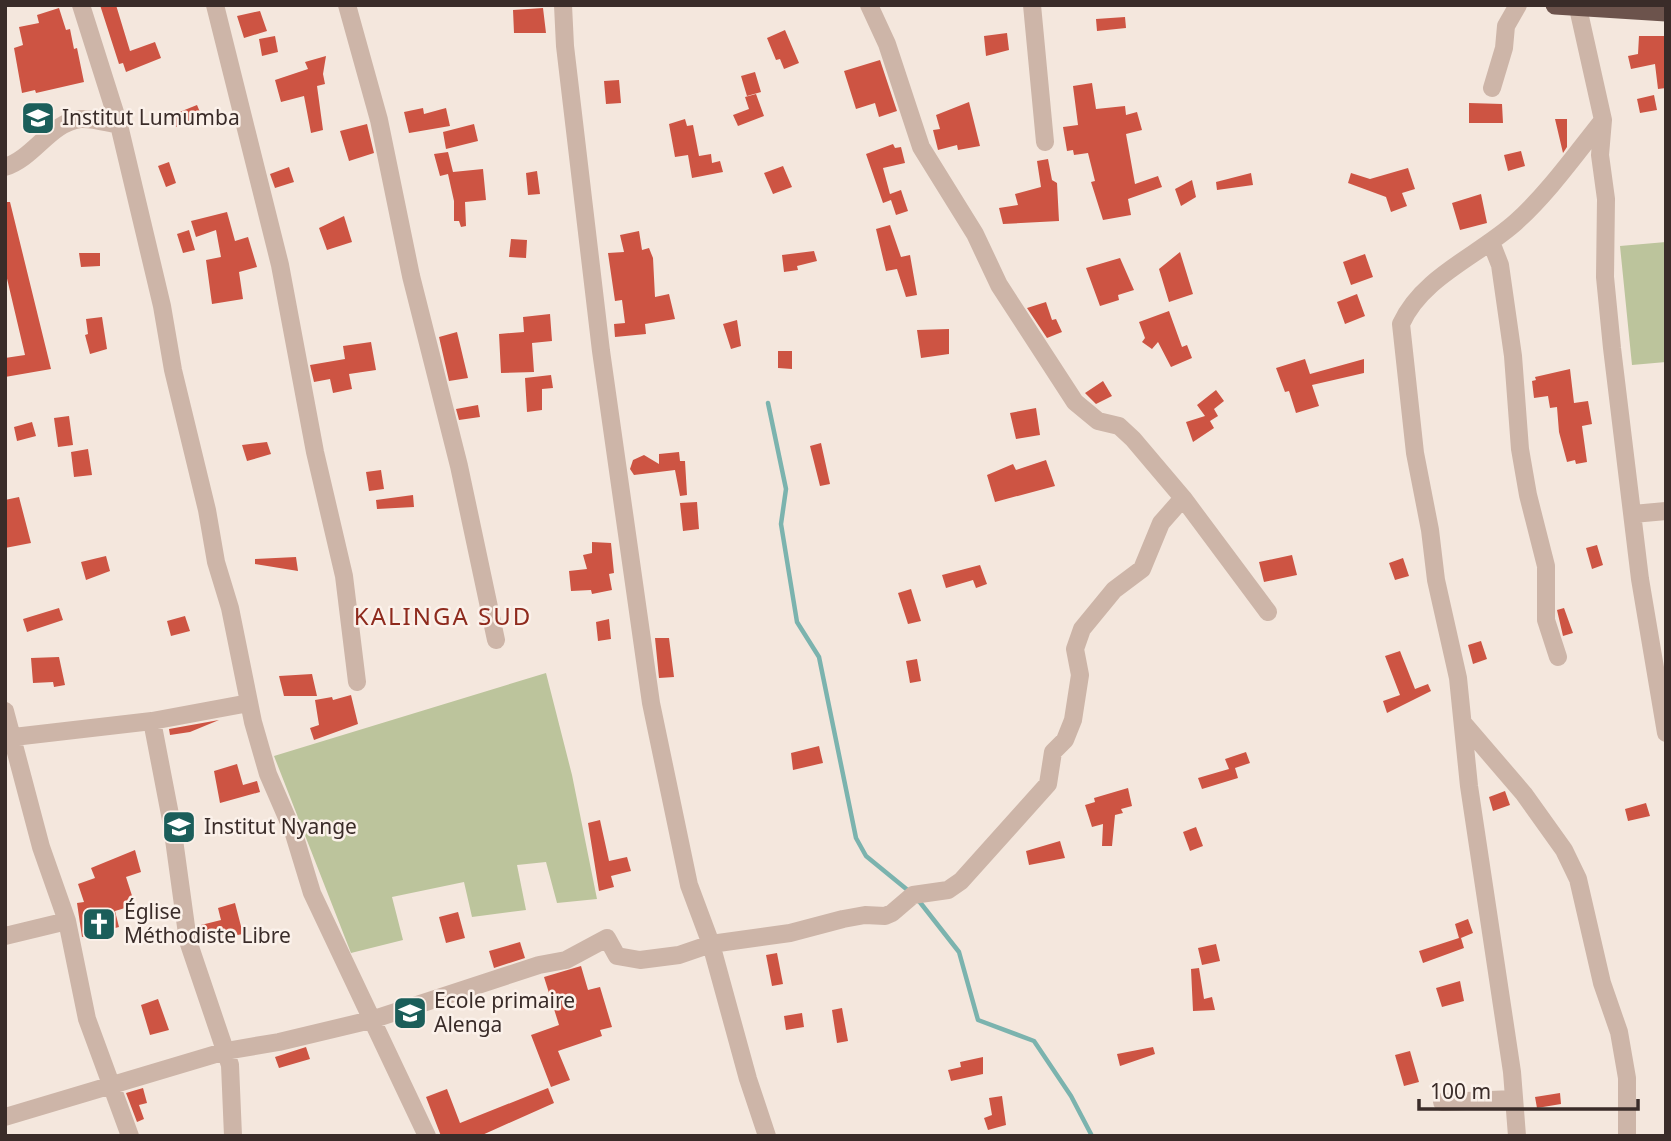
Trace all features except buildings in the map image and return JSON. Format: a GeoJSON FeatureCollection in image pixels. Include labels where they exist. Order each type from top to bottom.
{"type":"FeatureCollection","features":[{"type":"Feature","properties":{"kind":"highway"},"geometry":{"type":"LineString","coordinates":[[1555,5],[1666,12]]}},
{"type":"Feature","properties":{"kind":"street"},"geometry":{"type":"LineString","coordinates":[[81,5],[120,125],[162,306],[173,370],[207,510],[216,562],[234,628],[248,703],[268,774],[294,834],[312,893],[427,1136]]}},
{"type":"Feature","properties":{"kind":"street"},"geometry":{"type":"LineString","coordinates":[[215,5],[280,265],[315,452],[344,576],[357,682]]}},
{"type":"Feature","properties":{"kind":"street"},"geometry":{"type":"LineString","coordinates":[[347,5],[379,120],[411,276],[460,466],[496,640]]}},
{"type":"Feature","properties":{"kind":"street"},"geometry":{"type":"LineString","coordinates":[[563,5],[565,46],[601,351],[651,703],[683,859],[711,944],[767,1136]]}},
{"type":"Feature","properties":{"kind":"street"},"geometry":{"type":"LineString","coordinates":[[869,5],[887,44],[920,147],[975,234],[999,285],[1075,402],[1098,421],[1119,426],[1133,439],[1184,498],[1268,612]]}},
{"type":"Feature","properties":{"kind":"street"},"geometry":{"type":"LineString","coordinates":[[1032,5],[1045,142]]}},
{"type":"Feature","properties":{"kind":"street"},"geometry":{"type":"LineString","coordinates":[[1492,88],[1504,48],[1506,26],[1518,5]]}},
{"type":"Feature","properties":{"kind":"street"},"geometry":{"type":"LineString","coordinates":[[1567,6],[1603,120],[1600,155],[1607,223],[1605,277],[1633,514],[1666,733]]}},
{"type":"Feature","properties":{"kind":"street"},"geometry":{"type":"LineString","coordinates":[[5,167],[35,150],[62,125],[79,119],[120,125]]}},
{"type":"Feature","properties":{"kind":"street"},"geometry":{"type":"LineString","coordinates":[[1517,1136],[1483,858],[1469,786],[1464,724],[1449,629],[1436,580],[1430,530],[1415,453],[1401,324],[1408,308],[1423,291],[1491,242],[1535,204],[1603,120]]}},
{"type":"Feature","properties":{"kind":"street"},"geometry":{"type":"LineString","coordinates":[[1491,242],[1500,265],[1528,495],[1546,566],[1546,620],[1558,657]]}},
{"type":"Feature","properties":{"kind":"street"},"geometry":{"type":"LineString","coordinates":[[5,1117],[109,1083],[226,1051],[279,1042],[371,1020],[539,965],[566,960],[607,938],[617,956],[640,960],[679,955],[711,944],[790,933],[865,915],[884,916],[892,913],[913,894],[948,890],[961,881],[1048,784],[1053,752],[1065,740],[1073,720],[1080,675],[1076,649],[1082,629],[1114,590],[1142,569],[1161,523],[1184,498]]}},
{"type":"Feature","properties":{"kind":"street"},"geometry":{"type":"LineString","coordinates":[[1633,514],[1666,511]]}},
{"type":"Feature","properties":{"kind":"street"},"geometry":{"type":"LineString","coordinates":[[8,738],[152,721],[248,703]]}},
{"type":"Feature","properties":{"kind":"street"},"geometry":{"type":"LineString","coordinates":[[5,711],[8,738],[67,921],[87,1019],[130,1136]]}},
{"type":"Feature","properties":{"kind":"street"},"geometry":{"type":"LineString","coordinates":[[152,721],[172,825],[188,941],[232,1076],[233,1136]]}},
{"type":"Feature","properties":{"kind":"street"},"geometry":{"type":"LineString","coordinates":[[1464,724],[1524,794],[1564,850],[1578,879],[1602,983],[1619,1032],[1627,1078],[1627,1136]]}},
{"type":"Feature","properties":{"kind":"street"},"geometry":{"type":"LineString","coordinates":[[5,936],[67,921]]}},
{"type":"Feature","properties":{"kind":"street"},"geometry":{"type":"LineString","coordinates":[[1442,1102],[1514,1099]]}},
{"type":"Feature","properties":{"kind":"green space"},"geometry":{"type":"Polygon","coordinates":[[[1666,242],[1666,362],[1632,365],[1620,246],[1666,242]]]}},
{"type":"Feature","properties":{"kind":"green space"},"geometry":{"type":"Polygon","coordinates":[[[546,673],[572,775],[597,899],[557,903],[546,862],[517,865],[526,910],[472,917],[464,882],[392,897],[403,940],[351,953],[274,756],[546,673]]]}},
{"type":"Feature","properties":{"kind":"waterway"},"geometry":{"type":"LineString","coordinates":[[768,403],[786,489],[781,524],[797,622],[819,657],[856,838],[866,856],[910,892]]}},
{"type":"Feature","properties":{"kind":"waterway"},"geometry":{"type":"LineString","coordinates":[[919,901],[959,952],[978,1020],[1034,1041],[1071,1096],[1092,1136]]}},
{"type":"Feature","properties":{"kind":"place","name":"Institut Lumumba"},"geometry":{"type":"Point","coordinates":[38,118]}},
{"type":"Feature","properties":{"kind":"place","name":"Institut Nyange"},"geometry":{"type":"Point","coordinates":[179,827]}},
{"type":"Feature","properties":{"kind":"place","name":"Église Méthodiste Libre"},"geometry":{"type":"Point","coordinates":[99,924]}},
{"type":"Feature","properties":{"kind":"place","name":"Ecole primaire Alenga"},"geometry":{"type":"Point","coordinates":[410,1013]}},
{"type":"Feature","properties":{"kind":"district","name":"KALINGA SUD"},"geometry":{"type":"Point","coordinates":[443,617]}}]}
